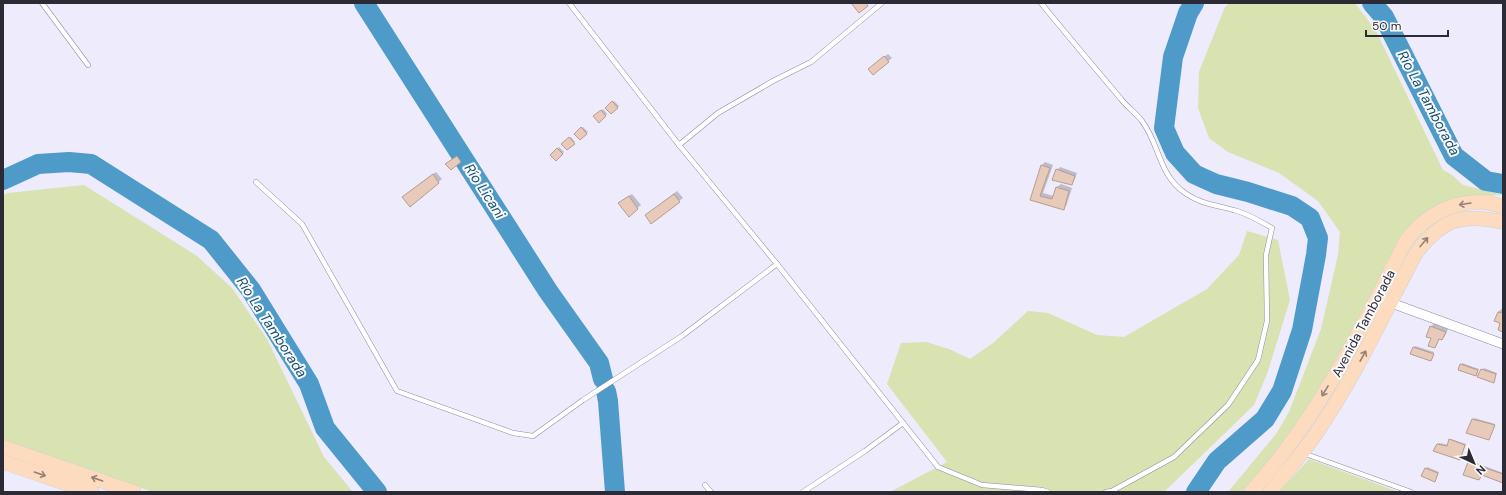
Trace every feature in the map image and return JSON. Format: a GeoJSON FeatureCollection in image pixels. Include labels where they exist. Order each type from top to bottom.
{"type":"FeatureCollection","features":[{"type":"Feature","properties":{"kind":"main road","name":"Avenida Tamborada"},"geometry":{"type":"LineString","coordinates":[[1270,492],[1317,432],[1344,388],[1384,301],[1404,244],[1411,233],[1424,221],[1445,208],[1465,203],[1483,202],[1503,206]]}},
{"type":"Feature","properties":{"kind":"main road","name":"Avenida Tamborada"},"geometry":{"type":"LineString","coordinates":[[1251,492],[1288,447],[1315,409],[1356,339],[1427,238],[1448,223],[1467,218],[1488,219],[1503,222]]}},
{"type":"Feature","properties":{"kind":"main road"},"geometry":{"type":"LineString","coordinates":[[3,447],[134,492]]}},
{"type":"Feature","properties":{"kind":"main road"},"geometry":{"type":"LineString","coordinates":[[3,462],[92,492]]}},
{"type":"Feature","properties":{"kind":"street"},"geometry":{"type":"LineString","coordinates":[[1384,301],[1503,344]]}},
{"type":"Feature","properties":{"kind":"lane"},"geometry":{"type":"LineString","coordinates":[[42,3],[88,65]]}},
{"type":"Feature","properties":{"kind":"lane"},"geometry":{"type":"LineString","coordinates":[[569,3],[680,145],[777,264],[938,467],[982,486],[1042,490],[1048,492]]}},
{"type":"Feature","properties":{"kind":"lane"},"geometry":{"type":"LineString","coordinates":[[680,145],[718,113],[773,81],[812,62],[882,3]]}},
{"type":"Feature","properties":{"kind":"lane"},"geometry":{"type":"LineString","coordinates":[[1041,3],[1122,102],[1142,121],[1152,138],[1162,166],[1173,183],[1186,194],[1207,204],[1236,210],[1255,217],[1272,228],[1266,255],[1267,321],[1258,360],[1228,405],[1174,458],[1112,491],[1106,492]]}},
{"type":"Feature","properties":{"kind":"lane"},"geometry":{"type":"LineString","coordinates":[[256,182],[302,224],[397,392],[513,433],[533,436],[583,400],[682,336],[777,264]]}},
{"type":"Feature","properties":{"kind":"lane"},"geometry":{"type":"LineString","coordinates":[[803,492],[903,424]]}},
{"type":"Feature","properties":{"kind":"lane"},"geometry":{"type":"LineString","coordinates":[[1301,452],[1411,492]]}},
{"type":"Feature","properties":{"kind":"lane"},"geometry":{"type":"LineString","coordinates":[[705,485],[711,492]]}},
{"type":"Feature","properties":{"kind":"green space"},"geometry":{"type":"Polygon","coordinates":[[[1230,3],[1355,3],[1376,31],[1443,170],[1452,175],[1463,185],[1503,195],[1477,196],[1416,220],[1353,334],[1310,404],[1271,459],[1243,492],[1228,492],[1276,434],[1289,412],[1321,329],[1338,255],[1340,232],[1318,201],[1279,173],[1228,152],[1209,138],[1198,108],[1199,72],[1225,7],[1230,3]]]}},
{"type":"Feature","properties":{"kind":"green space"},"geometry":{"type":"Polygon","coordinates":[[[84,185],[197,256],[232,288],[267,339],[324,457],[353,492],[153,492],[3,441],[3,195],[8,193],[84,185]]]}},
{"type":"Feature","properties":{"kind":"green space"},"geometry":{"type":"Polygon","coordinates":[[[1247,231],[1278,240],[1290,300],[1267,374],[1254,405],[1164,492],[890,492],[947,462],[887,384],[901,343],[926,342],[949,349],[970,359],[993,343],[1028,311],[1048,313],[1097,335],[1124,337],[1207,289],[1239,255],[1247,231]]]}},
{"type":"Feature","properties":{"kind":"green space"},"geometry":{"type":"Polygon","coordinates":[[[1309,459],[1399,492],[1279,492],[1309,459]]]}},
{"type":"Feature","properties":{"kind":"building"},"geometry":{"type":"Polygon","coordinates":[[[851,3],[866,3],[868,6],[859,13],[851,3]]]}},
{"type":"Feature","properties":{"kind":"building"},"geometry":{"type":"Polygon","coordinates":[[[884,56],[889,62],[873,75],[868,69],[884,56]]]}},
{"type":"Feature","properties":{"kind":"building"},"geometry":{"type":"Polygon","coordinates":[[[612,101],[618,108],[611,114],[605,108],[612,101]]]}},
{"type":"Feature","properties":{"kind":"building"},"geometry":{"type":"Polygon","coordinates":[[[601,110],[606,116],[599,123],[593,116],[601,110]]]}},
{"type":"Feature","properties":{"kind":"building"},"geometry":{"type":"Polygon","coordinates":[[[581,127],[587,134],[580,140],[574,134],[581,127]]]}},
{"type":"Feature","properties":{"kind":"building"},"geometry":{"type":"Polygon","coordinates":[[[569,137],[575,144],[567,150],[561,144],[569,137]]]}},
{"type":"Feature","properties":{"kind":"building"},"geometry":{"type":"Polygon","coordinates":[[[557,148],[563,154],[556,161],[550,155],[557,148]]]}},
{"type":"Feature","properties":{"kind":"building"},"geometry":{"type":"Polygon","coordinates":[[[457,156],[461,162],[451,170],[445,164],[457,156]]]}},
{"type":"Feature","properties":{"kind":"building"},"geometry":{"type":"Polygon","coordinates":[[[1041,165],[1050,168],[1040,196],[1052,199],[1056,187],[1069,191],[1064,210],[1030,200],[1041,165]]]}},
{"type":"Feature","properties":{"kind":"building"},"geometry":{"type":"Polygon","coordinates":[[[1056,169],[1075,176],[1072,185],[1052,180],[1056,169]]]}},
{"type":"Feature","properties":{"kind":"building"},"geometry":{"type":"Polygon","coordinates":[[[433,174],[439,183],[410,207],[402,197],[433,174]]]}},
{"type":"Feature","properties":{"kind":"building"},"geometry":{"type":"Polygon","coordinates":[[[674,194],[680,202],[651,224],[645,215],[674,194]]]}},
{"type":"Feature","properties":{"kind":"building"},"geometry":{"type":"Polygon","coordinates":[[[629,196],[638,209],[629,217],[618,203],[629,196]]]}},
{"type":"Feature","properties":{"kind":"building"},"geometry":{"type":"Polygon","coordinates":[[[1498,312],[1503,313],[1503,332],[1498,330],[1500,323],[1494,321],[1498,312]]]}},
{"type":"Feature","properties":{"kind":"building"},"geometry":{"type":"Polygon","coordinates":[[[1430,326],[1446,332],[1442,340],[1439,339],[1435,348],[1428,346],[1431,338],[1426,337],[1430,326]]]}},
{"type":"Feature","properties":{"kind":"building"},"geometry":{"type":"Polygon","coordinates":[[[1413,347],[1434,354],[1431,361],[1410,354],[1413,347]]]}},
{"type":"Feature","properties":{"kind":"building"},"geometry":{"type":"Polygon","coordinates":[[[1460,364],[1478,370],[1476,376],[1458,370],[1460,364]]]}},
{"type":"Feature","properties":{"kind":"building"},"geometry":{"type":"Polygon","coordinates":[[[1481,369],[1496,374],[1494,383],[1477,377],[1481,369]]]}},
{"type":"Feature","properties":{"kind":"building"},"geometry":{"type":"Polygon","coordinates":[[[1472,419],[1495,425],[1489,440],[1466,433],[1472,419]]]}},
{"type":"Feature","properties":{"kind":"building"},"geometry":{"type":"Polygon","coordinates":[[[1449,439],[1465,445],[1460,460],[1433,451],[1437,444],[1447,446],[1449,439]]]}},
{"type":"Feature","properties":{"kind":"building"},"geometry":{"type":"Polygon","coordinates":[[[1468,462],[1503,474],[1503,483],[1482,475],[1479,480],[1463,475],[1468,462]]]}},
{"type":"Feature","properties":{"kind":"building"},"geometry":{"type":"Polygon","coordinates":[[[1425,468],[1438,473],[1435,482],[1421,476],[1425,468]]]}},
{"type":"Feature","properties":{"kind":"waterway","name":"Río Licani"},"geometry":{"type":"LineString","coordinates":[[364,3],[548,291],[599,363],[603,379]]}},
{"type":"Feature","properties":{"kind":"waterway","name":"Río La Tamborada"},"geometry":{"type":"LineString","coordinates":[[1194,3],[1188,13],[1173,57],[1164,128],[1175,153],[1194,174],[1216,184],[1248,192],[1292,206],[1310,218],[1318,238],[1302,330],[1282,391],[1265,419],[1217,461],[1196,492]]}},
{"type":"Feature","properties":{"kind":"waterway","name":"Río La Tamborada"},"geometry":{"type":"LineString","coordinates":[[1372,3],[1384,17],[1454,156],[1486,181],[1503,184]]}},
{"type":"Feature","properties":{"kind":"waterway","name":"Río La Tamborada"},"geometry":{"type":"LineString","coordinates":[[3,180],[38,164],[69,162],[91,164],[211,240],[251,290],[309,384],[325,428],[377,492]]}},
{"type":"Feature","properties":{"kind":"waterway","name":"Río Licani"},"geometry":{"type":"LineString","coordinates":[[606,391],[615,492]]}}]}
